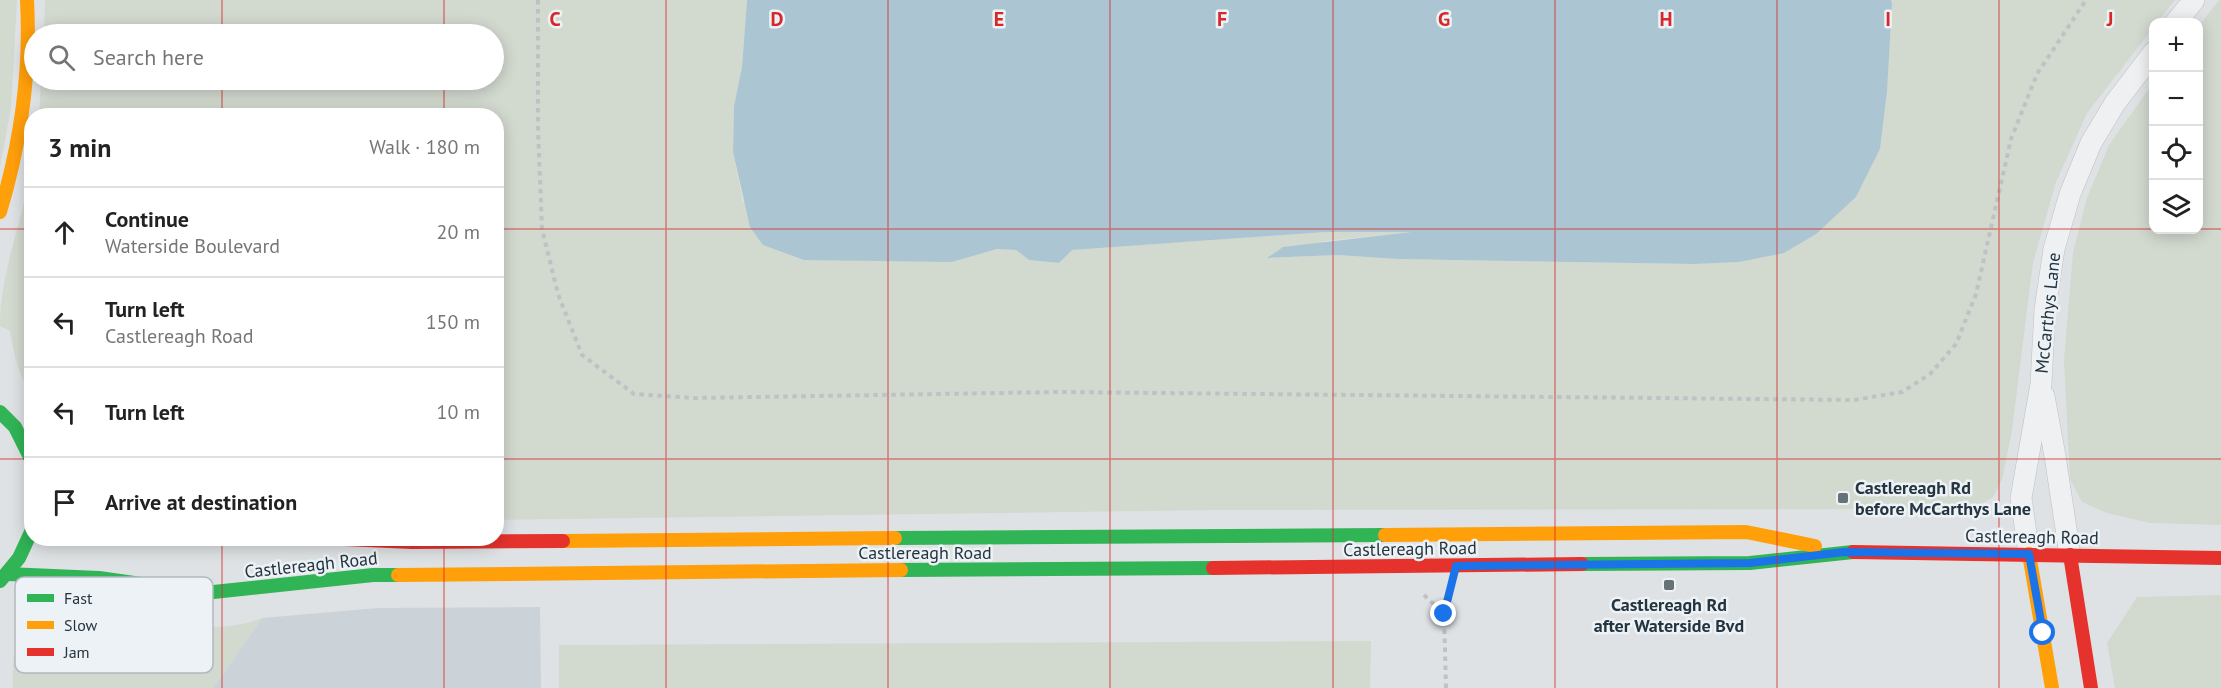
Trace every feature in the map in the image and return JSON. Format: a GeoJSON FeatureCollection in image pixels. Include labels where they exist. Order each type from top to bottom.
{"type":"FeatureCollection","features":[{"type":"Feature","properties":{"kind":"main road"},"geometry":{"type":"LineString","coordinates":[[27,0],[27,24]]}},
{"type":"Feature","properties":{"kind":"main road"},"geometry":{"type":"LineString","coordinates":[[0,212],[22,125],[25,90]]}},
{"type":"Feature","properties":{"kind":"main road"},"geometry":{"type":"LineString","coordinates":[[0,412],[24,433]]}},
{"type":"Feature","properties":{"kind":"main road"},"geometry":{"type":"LineString","coordinates":[[15,427],[24,445]]}},
{"type":"Feature","properties":{"kind":"main road","name":"Castlereagh Road"},"geometry":{"type":"LineString","coordinates":[[504,541],[1746,532],[1844,552]]}},
{"type":"Feature","properties":{"kind":"main road"},"geometry":{"type":"LineString","coordinates":[[4,578],[27,546]]}},
{"type":"Feature","properties":{"kind":"main road","name":"Castlereagh Road"},"geometry":{"type":"LineString","coordinates":[[213,592],[373,575],[1750,563],[1844,552],[2221,558]]}},
{"type":"Feature","properties":{"kind":"main road"},"geometry":{"type":"LineString","coordinates":[[2029,554],[2052,688]]}},
{"type":"Feature","properties":{"kind":"main road"},"geometry":{"type":"LineString","coordinates":[[2070,555],[2091,688]]}},
{"type":"Feature","properties":{"kind":"street"},"geometry":{"type":"LineString","coordinates":[[2179,18],[2194,0]]}},
{"type":"Feature","properties":{"kind":"street","name":"McCarthys Lane"},"geometry":{"type":"LineString","coordinates":[[2029,554],[2020,498],[2041,384],[2045,309],[2054,249],[2070,194],[2091,143],[2115,103],[2149,59]]}},
{"type":"Feature","properties":{"kind":"street","name":"McCarthys Lane"},"geometry":{"type":"LineString","coordinates":[[2041,384],[2070,555]]}},
{"type":"Feature","properties":{"kind":"path"},"geometry":{"type":"LineString","coordinates":[[538,0],[538,128],[542,229],[555,283],[582,355],[634,394],[694,398],[1083,392],[1854,400],[1902,392],[1930,374],[1956,344],[1976,294],[2011,139],[2037,74],[2086,0]]}},
{"type":"Feature","properties":{"kind":"path"},"geometry":{"type":"LineString","coordinates":[[1446,688],[1444,614],[1456,566]]}},
{"type":"Feature","properties":{"kind":"shaded area"},"geometry":{"type":"Polygon","coordinates":[[[0,0],[17,0],[11,108],[0,167],[0,0]]]}},
{"type":"Feature","properties":{"kind":"shaded area"},"geometry":{"type":"Polygon","coordinates":[[[45,0],[747,0],[742,67],[734,106],[733,152],[743,202],[952,262],[997,249],[1016,250],[1029,260],[1059,263],[1071,250],[1326,232],[1421,231],[1325,241],[1269,258],[1338,255],[1397,259],[1695,264],[1739,262],[1856,197],[1880,149],[1887,92],[1891,0],[2175,0],[2160,18],[2149,18],[2149,33],[2087,113],[2056,182],[2033,263],[2012,431],[2002,480],[1993,497],[1978,506],[1939,509],[1215,510],[504,520],[504,108],[39,108],[40,90],[504,90],[504,24],[44,24],[45,0]]]}},
{"type":"Feature","properties":{"kind":"shaded area"},"geometry":{"type":"Polygon","coordinates":[[[2221,0],[2221,525],[2150,523],[2107,513],[2082,502],[2070,479],[2064,361],[2073,252],[2087,198],[2109,145],[2149,89],[2149,234],[2203,234],[2203,21],[2221,0]]]}},
{"type":"Feature","properties":{"kind":"shaded area"},"geometry":{"type":"Polygon","coordinates":[[[24,202],[24,381],[19,370],[10,331],[0,326],[4,285],[24,202]]]}},
{"type":"Feature","properties":{"kind":"shaded area"},"geometry":{"type":"Polygon","coordinates":[[[2221,595],[2221,688],[2115,688],[2107,643],[2137,597],[2221,595]]]}},
{"type":"Feature","properties":{"kind":"shaded area"},"geometry":{"type":"Polygon","coordinates":[[[540,607],[541,688],[213,688],[262,618],[377,608],[540,607]]]}},
{"type":"Feature","properties":{"kind":"shaded area"},"geometry":{"type":"Polygon","coordinates":[[[262,618],[213,688],[13,688],[15,650],[15,673],[213,673],[213,627],[262,618]]]}},
{"type":"Feature","properties":{"kind":"shaded area"},"geometry":{"type":"Polygon","coordinates":[[[1371,641],[1370,688],[559,688],[559,645],[1371,641]]]}},
{"type":"Feature","properties":{"kind":"water"},"geometry":{"type":"Polygon","coordinates":[[[747,0],[1891,0],[1892,3],[1887,92],[1880,149],[1856,197],[1816,234],[1784,253],[1739,262],[1695,264],[1397,259],[1338,255],[1267,258],[1283,247],[1411,232],[1326,232],[1072,250],[1059,263],[1029,260],[1016,250],[997,249],[952,262],[804,260],[763,245],[750,227],[733,152],[734,106],[742,67],[747,0]]]}},
{"type":"Feature","properties":{"kind":"traffic: fast"},"geometry":{"type":"LineString","coordinates":[[0,412],[15,427],[24,445]]}},
{"type":"Feature","properties":{"kind":"traffic: fast"},"geometry":{"type":"LineString","coordinates":[[895,538],[1385,535]]}},
{"type":"Feature","properties":{"kind":"traffic: fast"},"geometry":{"type":"LineString","coordinates":[[0,581],[19,558],[25,546]]}},
{"type":"Feature","properties":{"kind":"traffic: fast"},"geometry":{"type":"LineString","coordinates":[[1582,564],[1750,563],[1853,552]]}},
{"type":"Feature","properties":{"kind":"traffic: fast"},"geometry":{"type":"LineString","coordinates":[[901,570],[1213,568]]}},
{"type":"Feature","properties":{"kind":"traffic: fast"},"geometry":{"type":"LineString","coordinates":[[7,574],[76,577]]}},
{"type":"Feature","properties":{"kind":"traffic: fast"},"geometry":{"type":"LineString","coordinates":[[213,592],[373,575],[398,575]]}},
{"type":"Feature","properties":{"kind":"traffic: slow"},"geometry":{"type":"LineString","coordinates":[[27,0],[28,24]]}},
{"type":"Feature","properties":{"kind":"traffic: slow"},"geometry":{"type":"LineString","coordinates":[[0,212],[14,160],[25,90]]}},
{"type":"Feature","properties":{"kind":"traffic: slow"},"geometry":{"type":"LineString","coordinates":[[1385,535],[1746,532],[1815,546]]}},
{"type":"Feature","properties":{"kind":"traffic: slow"},"geometry":{"type":"LineString","coordinates":[[563,541],[895,538]]}},
{"type":"Feature","properties":{"kind":"traffic: slow"},"geometry":{"type":"LineString","coordinates":[[2029,554],[2052,688]]}},
{"type":"Feature","properties":{"kind":"traffic: slow"},"geometry":{"type":"LineString","coordinates":[[398,575],[901,570]]}},
{"type":"Feature","properties":{"kind":"traffic: jam"},"geometry":{"type":"LineString","coordinates":[[504,541],[563,541]]}},
{"type":"Feature","properties":{"kind":"traffic: jam"},"geometry":{"type":"LineString","coordinates":[[1853,552],[2221,558]]}},
{"type":"Feature","properties":{"kind":"traffic: jam"},"geometry":{"type":"LineString","coordinates":[[2070,555],[2091,688]]}},
{"type":"Feature","properties":{"kind":"traffic: jam"},"geometry":{"type":"LineString","coordinates":[[1213,568],[1582,564]]}},
{"type":"Feature","properties":{"kind":"place","name":"Castlereagh Rd before McCarthys Lane"},"geometry":{"type":"Point","coordinates":[1843,498]}},
{"type":"Feature","properties":{"kind":"place","name":"Castlereagh Rd after Waterside Bvd"},"geometry":{"type":"Point","coordinates":[1669,585]}},
{"type":"Feature","properties":{"kind":"route"},"geometry":{"type":"LineString","coordinates":[[1444,614],[1456,566],[1750,563],[1844,552],[2029,554],[2043,633]]}}]}
